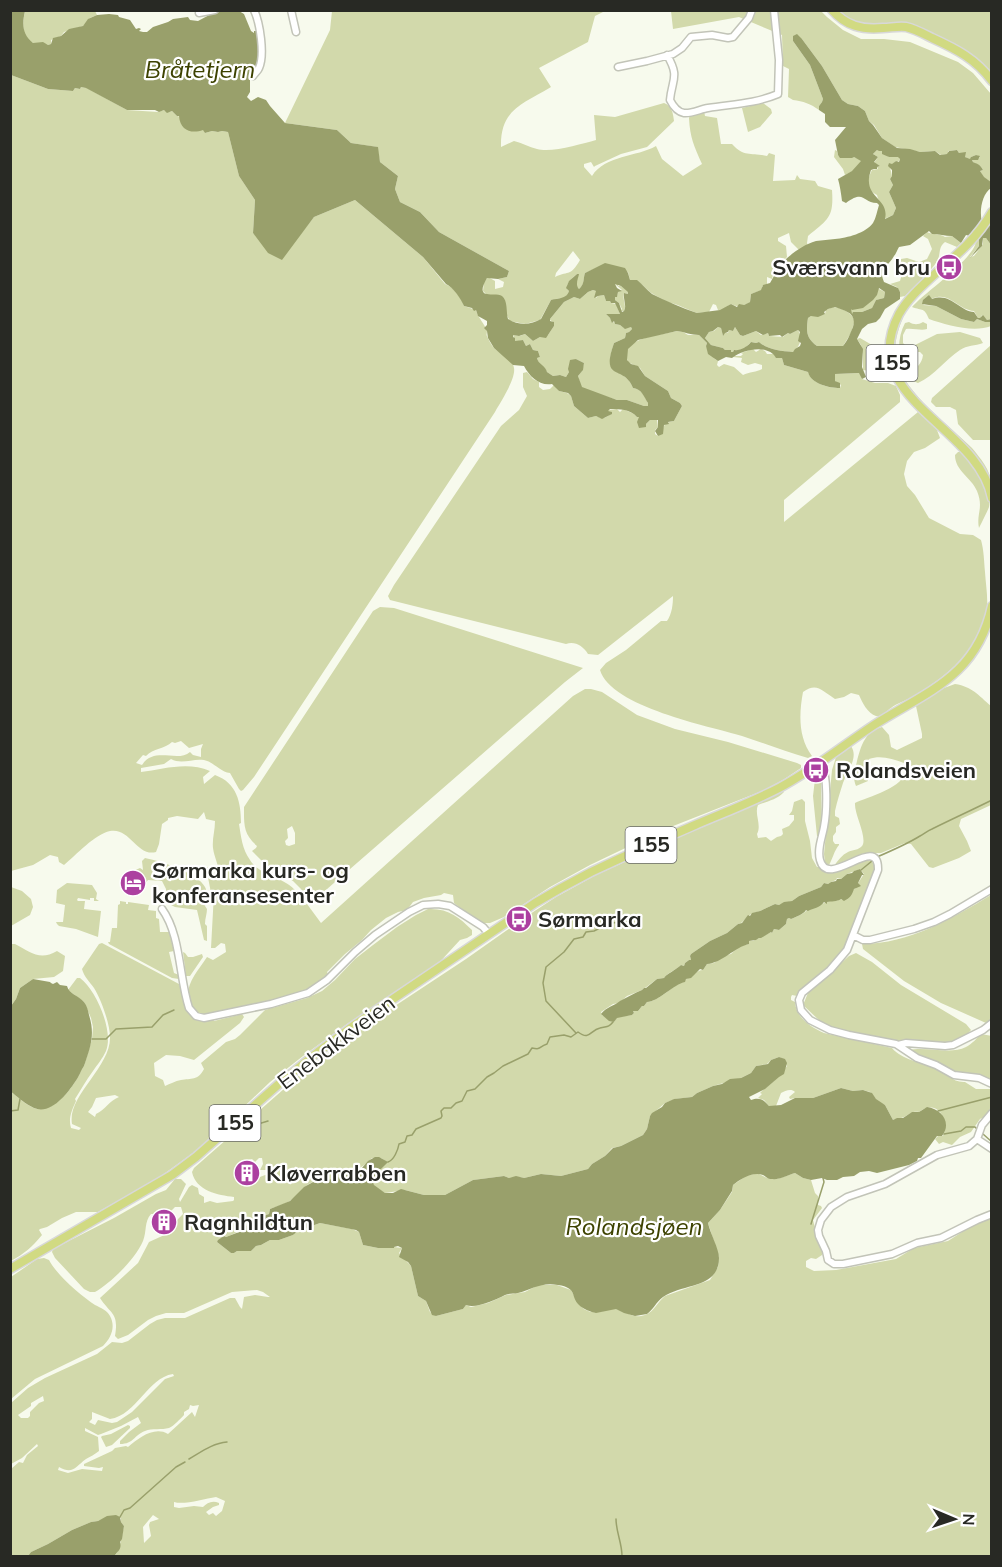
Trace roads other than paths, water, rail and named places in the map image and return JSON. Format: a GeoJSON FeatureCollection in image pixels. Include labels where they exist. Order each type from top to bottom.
{"type":"FeatureCollection","features":[{"type":"Feature","properties":{"kind":"main road"},"geometry":{"type":"LineString","coordinates":[[832,10],[845,22],[858,28],[901,27],[915,30],[965,54],[982,68],[992,81]]}},
{"type":"Feature","properties":{"kind":"main road","name":"155"},"geometry":{"type":"LineString","coordinates":[[992,212],[966,246],[920,288],[904,306],[893,328],[890,351],[894,372],[903,388],[974,459],[985,477],[992,498]]}},
{"type":"Feature","properties":{"kind":"main road","name":"Enebakkveien"},"geometry":{"type":"LineString","coordinates":[[10,1269],[180,1170],[312,1057],[356,1024],[526,909],[570,883],[664,838],[779,788],[822,762],[872,727],[928,694],[969,659],[988,634],[992,606]]}},
{"type":"Feature","properties":{"kind":"street"},"geometry":{"type":"LineString","coordinates":[[199,13],[215,10]]}},
{"type":"Feature","properties":{"kind":"street"},"geometry":{"type":"LineString","coordinates":[[253,76],[260,67],[261,47],[259,21],[254,10]]}},
{"type":"Feature","properties":{"kind":"street"},"geometry":{"type":"LineString","coordinates":[[291,10],[296,32]]}},
{"type":"Feature","properties":{"kind":"street"},"geometry":{"type":"LineString","coordinates":[[618,67],[680,50],[691,37],[712,35],[733,37],[749,18],[752,10]]}},
{"type":"Feature","properties":{"kind":"street"},"geometry":{"type":"LineString","coordinates":[[667,55],[675,74],[670,100],[680,111],[754,103],[778,94],[779,60],[774,10]]}},
{"type":"Feature","properties":{"kind":"street"},"geometry":{"type":"LineString","coordinates":[[822,762],[825,772],[826,811],[820,861],[828,869],[836,869],[866,856],[873,858],[878,864],[878,873],[847,950],[802,993],[799,1000],[801,1010],[810,1020],[830,1030],[898,1045],[913,1056],[954,1075],[979,1078],[992,1084]]}},
{"type":"Feature","properties":{"kind":"street"},"geometry":{"type":"LineString","coordinates":[[853,935],[866,940],[924,926],[950,914],[992,889]]}},
{"type":"Feature","properties":{"kind":"street"},"geometry":{"type":"LineString","coordinates":[[162,909],[173,934],[189,1008],[196,1016],[204,1018],[271,1004],[308,993],[327,980],[375,935],[423,905],[447,905],[459,911],[487,935]]}},
{"type":"Feature","properties":{"kind":"street"},"geometry":{"type":"LineString","coordinates":[[898,1045],[906,1043],[953,1045],[992,1023]]}},
{"type":"Feature","properties":{"kind":"street"},"geometry":{"type":"LineString","coordinates":[[992,1113],[982,1125],[977,1139],[972,1144],[966,1148],[941,1154],[885,1184],[844,1199],[825,1213],[819,1224],[818,1232],[829,1262],[843,1264],[892,1254],[917,1243],[941,1238],[992,1214]]}},
{"type":"Feature","properties":{"kind":"street"},"geometry":{"type":"LineString","coordinates":[[977,1139],[992,1149]]}},
{"type":"Feature","properties":{"kind":"water","name":"Bråtetjern"},"geometry":{"type":"Polygon","coordinates":[[[11,11],[25,11],[23,24],[27,36],[33,43],[43,42],[48,45],[51,44],[53,38],[61,36],[69,29],[83,26],[88,19],[97,15],[118,15],[130,20],[136,29],[141,29],[139,31],[147,32],[173,19],[188,17],[190,20],[198,21],[213,13],[239,11],[244,14],[251,31],[254,33],[256,31],[259,42],[257,63],[250,77],[250,92],[247,97],[251,101],[258,97],[266,100],[285,123],[337,130],[351,143],[378,147],[380,162],[398,176],[395,189],[400,202],[420,212],[439,232],[509,271],[507,277],[487,278],[483,290],[487,294],[502,296],[506,303],[508,319],[525,324],[541,319],[551,300],[566,296],[569,291],[566,288],[569,281],[577,274],[579,274],[577,284],[579,289],[585,273],[605,263],[625,268],[630,280],[637,280],[652,294],[697,313],[720,310],[731,304],[737,307],[739,304],[744,305],[750,302],[751,294],[770,283],[774,270],[799,249],[816,241],[850,236],[870,227],[876,217],[879,205],[877,203],[860,197],[846,203],[842,201],[838,179],[852,171],[861,161],[854,157],[840,158],[838,155],[835,140],[846,127],[830,127],[825,122],[825,114],[819,110],[823,99],[810,65],[793,41],[793,36],[797,34],[822,66],[842,100],[865,111],[869,121],[882,138],[897,148],[920,152],[935,151],[940,155],[957,150],[959,153],[966,152],[965,157],[970,159],[976,155],[980,156],[978,160],[972,160],[981,166],[983,170],[980,171],[991,182],[991,188],[983,198],[981,213],[982,222],[991,224],[991,245],[986,238],[983,238],[982,246],[970,258],[979,246],[979,238],[984,231],[970,236],[966,235],[961,243],[952,236],[932,234],[929,231],[910,245],[899,247],[892,260],[884,268],[882,277],[884,282],[898,288],[900,299],[885,309],[876,322],[862,329],[857,339],[863,349],[862,367],[866,377],[862,379],[859,373],[835,374],[835,381],[840,383],[840,388],[826,386],[813,380],[808,372],[784,365],[782,358],[776,358],[762,349],[749,350],[732,358],[726,357],[718,361],[708,354],[707,343],[699,335],[677,331],[638,340],[628,349],[627,360],[638,366],[645,376],[668,391],[671,398],[682,406],[674,421],[664,425],[663,434],[658,436],[655,431],[658,427],[658,420],[650,420],[646,427],[639,428],[637,422],[639,417],[625,410],[610,409],[608,411],[612,414],[602,419],[596,416],[588,418],[574,406],[568,393],[559,391],[552,384],[543,384],[535,380],[524,366],[513,365],[494,348],[488,338],[484,328],[487,321],[478,316],[476,310],[464,306],[454,290],[423,257],[355,200],[314,217],[282,260],[268,253],[253,233],[255,200],[239,176],[228,132],[205,133],[203,130],[195,132],[187,130],[182,125],[179,116],[172,111],[167,113],[164,110],[159,112],[127,110],[86,88],[75,88],[73,91],[48,89],[11,75],[11,11]],[[877,150],[873,154],[878,157],[874,162],[880,166],[871,170],[870,186],[872,192],[884,206],[885,219],[893,215],[896,208],[889,192],[893,185],[890,179],[892,170],[888,166],[889,163],[899,162],[900,159],[889,157],[877,150]],[[615,284],[622,291],[618,292],[615,300],[619,303],[622,312],[625,307],[624,293],[628,294],[628,292],[615,284]],[[879,288],[873,300],[863,308],[851,309],[852,314],[872,308],[876,300],[884,298],[885,292],[879,288]],[[593,290],[580,299],[574,297],[564,302],[550,319],[554,322],[554,326],[546,338],[540,337],[533,341],[525,334],[513,335],[515,341],[523,340],[526,346],[530,344],[533,350],[538,351],[540,357],[537,358],[538,360],[553,376],[566,377],[570,360],[576,359],[584,363],[583,370],[578,376],[582,387],[617,400],[627,400],[648,406],[641,392],[633,388],[624,376],[615,372],[610,364],[614,343],[625,338],[626,333],[632,329],[631,327],[625,329],[615,324],[614,321],[612,323],[606,314],[620,314],[615,303],[606,301],[604,295],[594,298],[596,291],[593,290]],[[835,307],[824,312],[825,314],[808,318],[809,337],[817,346],[843,346],[853,327],[852,316],[835,307]],[[718,327],[709,332],[705,338],[711,345],[731,350],[731,352],[748,346],[751,342],[759,342],[779,351],[793,352],[801,343],[798,341],[800,332],[798,330],[782,337],[780,335],[769,336],[768,333],[763,335],[756,331],[743,336],[735,327],[733,331],[729,330],[723,336],[721,328],[718,327]]]}},
{"type":"Feature","properties":{"kind":"water"},"geometry":{"type":"Polygon","coordinates":[[[929,295],[932,299],[950,300],[974,312],[978,318],[983,315],[987,320],[991,319],[991,322],[961,319],[936,306],[922,304],[929,295]]]}},
{"type":"Feature","properties":{"kind":"water"},"geometry":{"type":"Polygon","coordinates":[[[860,869],[864,875],[858,883],[861,886],[854,889],[846,900],[841,899],[827,902],[827,904],[824,902],[818,907],[787,919],[786,924],[779,930],[774,929],[772,933],[749,941],[749,944],[718,961],[707,964],[703,970],[700,969],[685,982],[647,1002],[638,1011],[633,1011],[632,1015],[617,1018],[614,1022],[601,1014],[646,988],[657,979],[664,978],[681,965],[684,966],[691,960],[691,954],[742,923],[748,915],[775,904],[792,901],[821,887],[824,883],[836,881],[860,869]]]}},
{"type":"Feature","properties":{"kind":"water"},"geometry":{"type":"Polygon","coordinates":[[[33,979],[53,984],[57,982],[67,986],[85,1004],[92,1028],[89,1052],[84,1066],[68,1092],[46,1109],[34,1108],[10,1091],[11,1006],[20,988],[33,979]]]}},
{"type":"Feature","properties":{"kind":"water","name":"Rolandsjøen"},"geometry":{"type":"Polygon","coordinates":[[[779,1057],[785,1059],[787,1063],[784,1074],[765,1089],[749,1097],[751,1100],[761,1099],[769,1106],[781,1105],[795,1098],[813,1098],[841,1088],[853,1091],[863,1090],[872,1093],[885,1105],[893,1120],[903,1118],[912,1112],[919,1112],[927,1107],[932,1108],[944,1117],[945,1131],[942,1136],[937,1136],[917,1161],[877,1173],[860,1172],[854,1176],[837,1180],[822,1178],[811,1180],[795,1173],[769,1179],[755,1174],[739,1180],[733,1185],[732,1191],[720,1210],[708,1223],[719,1258],[713,1275],[698,1284],[663,1297],[647,1314],[635,1316],[616,1309],[592,1312],[576,1302],[571,1290],[552,1284],[507,1294],[480,1305],[466,1305],[463,1309],[436,1316],[432,1315],[426,1301],[418,1296],[411,1266],[399,1257],[402,1248],[398,1246],[378,1248],[363,1245],[359,1232],[356,1230],[320,1223],[279,1240],[270,1240],[256,1246],[251,1251],[234,1253],[217,1242],[224,1236],[239,1232],[253,1220],[269,1214],[270,1209],[290,1201],[304,1187],[315,1181],[349,1174],[353,1170],[361,1169],[375,1157],[388,1162],[381,1169],[376,1170],[372,1180],[374,1185],[385,1193],[393,1193],[401,1189],[424,1195],[445,1195],[473,1180],[504,1176],[524,1178],[541,1174],[561,1176],[588,1169],[613,1148],[643,1135],[652,1113],[665,1103],[674,1099],[692,1097],[730,1079],[741,1078],[751,1073],[756,1066],[768,1064],[779,1057]]]}},
{"type":"Feature","properties":{"kind":"water"},"geometry":{"type":"Polygon","coordinates":[[[107,1516],[120,1517],[124,1526],[120,1548],[114,1556],[28,1556],[31,1552],[72,1530],[107,1516]]]}},
{"type":"Feature","properties":{"kind":"waterway"},"geometry":{"type":"LineString","coordinates":[[877,857],[992,800]]}},
{"type":"Feature","properties":{"kind":"waterway"},"geometry":{"type":"LineString","coordinates":[[861,870],[872,861]]}},
{"type":"Feature","properties":{"kind":"waterway"},"geometry":{"type":"LineString","coordinates":[[576,1033],[546,1001],[543,983],[546,967],[564,952],[574,939],[583,937],[586,932],[594,931],[610,923],[631,922]]}},
{"type":"Feature","properties":{"kind":"waterway"},"geometry":{"type":"LineString","coordinates":[[92,1039],[106,1039],[116,1029],[152,1027],[163,1015],[174,1010]]}},
{"type":"Feature","properties":{"kind":"waterway"},"geometry":{"type":"LineString","coordinates":[[388,1162],[394,1157],[399,1144],[405,1142],[407,1136],[412,1135],[416,1129],[441,1118],[441,1111],[444,1108],[451,1108],[462,1101],[467,1091],[475,1089],[503,1066],[528,1054],[532,1048],[539,1048],[547,1044],[550,1037],[564,1035],[571,1037],[578,1032],[588,1035],[613,1022]]}},
{"type":"Feature","properties":{"kind":"waterway"},"geometry":{"type":"LineString","coordinates":[[938,1111],[992,1097]]}},
{"type":"Feature","properties":{"kind":"waterway"},"geometry":{"type":"LineString","coordinates":[[10,1111],[18,1110],[20,1099]]}},
{"type":"Feature","properties":{"kind":"waterway"},"geometry":{"type":"LineString","coordinates":[[242,1129],[268,1121]]}},
{"type":"Feature","properties":{"kind":"waterway"},"geometry":{"type":"LineString","coordinates":[[944,1134],[961,1131],[966,1127],[975,1127],[978,1130]]}},
{"type":"Feature","properties":{"kind":"waterway"},"geometry":{"type":"LineString","coordinates":[[983,1134],[992,1142]]}},
{"type":"Feature","properties":{"kind":"waterway"},"geometry":{"type":"LineString","coordinates":[[811,1224],[824,1182],[823,1178]]}},
{"type":"Feature","properties":{"kind":"waterway"},"geometry":{"type":"LineString","coordinates":[[189,1459],[212,1446],[227,1442]]}},
{"type":"Feature","properties":{"kind":"waterway"},"geometry":{"type":"LineString","coordinates":[[120,1517],[124,1510],[130,1508],[176,1467],[185,1462]]}},
{"type":"Feature","properties":{"kind":"waterway"},"geometry":{"type":"LineString","coordinates":[[616,1519],[622,1556]]}},
{"type":"Feature","properties":{"kind":"place","name":"Sværsvann bru"},"geometry":{"type":"Point","coordinates":[949,267]}},
{"type":"Feature","properties":{"kind":"place","name":"Rolandsveien"},"geometry":{"type":"Point","coordinates":[816,770]}},
{"type":"Feature","properties":{"kind":"place","name":"Sørmarka kurs- og konferansesenter"},"geometry":{"type":"Point","coordinates":[133,883]}},
{"type":"Feature","properties":{"kind":"place","name":"Sørmarka"},"geometry":{"type":"Point","coordinates":[519,919]}},
{"type":"Feature","properties":{"kind":"place","name":"Kløverrabben"},"geometry":{"type":"Point","coordinates":[247,1173]}},
{"type":"Feature","properties":{"kind":"place","name":"Ragnhildtun"},"geometry":{"type":"Point","coordinates":[164,1222]}}]}
